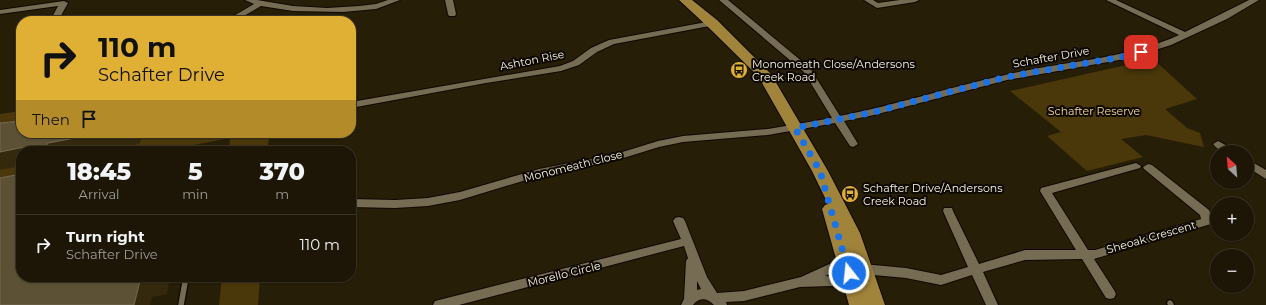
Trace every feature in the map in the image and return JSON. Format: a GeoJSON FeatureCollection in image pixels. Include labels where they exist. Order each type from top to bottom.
{"type":"FeatureCollection","features":[{"type":"Feature","properties":{"kind":"main road"},"geometry":{"type":"LineString","coordinates":[[685,0],[712,23],[764,74],[820,171],[858,271],[875,305]]}},
{"type":"Feature","properties":{"kind":"main road"},"geometry":{"type":"LineString","coordinates":[[858,271],[859,305]]}},
{"type":"Feature","properties":{"kind":"street"},"geometry":{"type":"LineString","coordinates":[[249,0],[291,8],[339,10],[374,7],[396,0]]}},
{"type":"Feature","properties":{"kind":"street"},"geometry":{"type":"LineString","coordinates":[[449,0],[452,14]]}},
{"type":"Feature","properties":{"kind":"street"},"geometry":{"type":"LineString","coordinates":[[723,0],[807,70],[853,144]]}},
{"type":"Feature","properties":{"kind":"street"},"geometry":{"type":"LineString","coordinates":[[868,0],[877,6],[915,0]]}},
{"type":"Feature","properties":{"kind":"street"},"geometry":{"type":"LineString","coordinates":[[1110,0],[1185,34]]}},
{"type":"Feature","properties":{"kind":"street","name":"Schafter Drive"},"geometry":{"type":"LineString","coordinates":[[795,128],[874,112],[1006,77],[1127,56],[1168,43],[1224,17],[1255,0]]}},
{"type":"Feature","properties":{"kind":"street"},"geometry":{"type":"LineString","coordinates":[[0,12],[64,3],[57,16]]}},
{"type":"Feature","properties":{"kind":"street"},"geometry":{"type":"LineString","coordinates":[[238,16],[261,3]]}},
{"type":"Feature","properties":{"kind":"street","name":"Ashton Rise"},"geometry":{"type":"LineString","coordinates":[[356,104],[561,68],[576,63],[594,50],[612,42],[712,23]]}},
{"type":"Feature","properties":{"kind":"street","name":"Monomeath Close"},"geometry":{"type":"LineString","coordinates":[[356,200],[394,204],[428,202],[460,196],[539,173],[617,157],[658,144],[683,139],[795,128]]}},
{"type":"Feature","properties":{"kind":"street"},"geometry":{"type":"LineString","coordinates":[[1110,294],[1045,191],[1136,166]]}},
{"type":"Feature","properties":{"kind":"street","name":"Sheoak Crescent"},"geometry":{"type":"LineString","coordinates":[[858,271],[906,273],[941,280],[1025,255],[1095,254],[1207,221],[1205,214],[1148,167]]}},
{"type":"Feature","properties":{"kind":"street"},"geometry":{"type":"LineString","coordinates":[[1254,167],[1266,175]]}},
{"type":"Feature","properties":{"kind":"street"},"geometry":{"type":"LineString","coordinates":[[948,211],[992,305]]}},
{"type":"Feature","properties":{"kind":"street"},"geometry":{"type":"LineString","coordinates":[[679,221],[688,241],[692,257],[701,279],[716,299]]}},
{"type":"Feature","properties":{"kind":"street","name":"Morello Circle"},"geometry":{"type":"LineString","coordinates":[[439,305],[688,241]]}},
{"type":"Feature","properties":{"kind":"street"},"geometry":{"type":"LineString","coordinates":[[689,302],[692,257]]}},
{"type":"Feature","properties":{"kind":"street"},"geometry":{"type":"LineString","coordinates":[[800,282],[831,281],[858,271]]}},
{"type":"Feature","properties":{"kind":"street"},"geometry":{"type":"LineString","coordinates":[[689,302],[699,294],[716,299],[744,296],[800,282],[858,271]]}},
{"type":"Feature","properties":{"kind":"street"},"geometry":{"type":"LineString","coordinates":[[729,305],[744,296]]}},
{"type":"Feature","properties":{"kind":"lane"},"geometry":{"type":"LineString","coordinates":[[181,305],[185,282]]}},
{"type":"Feature","properties":{"kind":"green space","name":"Schafter Reserve"},"geometry":{"type":"Polygon","coordinates":[[[1153,59],[1197,99],[1165,109],[1187,128],[1200,133],[1204,147],[1146,135],[1121,139],[1143,157],[1087,171],[1047,136],[1061,132],[1010,91],[1153,59]]]}},
{"type":"Feature","properties":{"kind":"green space"},"geometry":{"type":"Polygon","coordinates":[[[16,112],[16,138],[230,138],[189,146],[16,146],[16,180],[0,183],[0,114],[16,112]]]}},
{"type":"Feature","properties":{"kind":"green space"},"geometry":{"type":"Polygon","coordinates":[[[230,138],[269,138],[268,146],[229,146],[230,138]]]}},
{"type":"Feature","properties":{"kind":"green space"},"geometry":{"type":"Polygon","coordinates":[[[221,282],[260,282],[258,305],[219,305],[221,282]]]}},
{"type":"Feature","properties":{"kind":"building"},"geometry":{"type":"Polygon","coordinates":[[[16,121],[16,138],[75,138],[48,143],[46,146],[16,146],[16,149],[0,152],[0,123],[16,121]]]}},
{"type":"Feature","properties":{"kind":"building"},"geometry":{"type":"Polygon","coordinates":[[[16,175],[16,282],[140,282],[134,305],[0,305],[0,178],[16,175]]]}},
{"type":"Feature","properties":{"kind":"place","name":"Monomeath Close/Andersons Creek Road"},"geometry":{"type":"Point","coordinates":[739,70]}},
{"type":"Feature","properties":{"kind":"place","name":"Schafter Drive/Andersons Creek Road"},"geometry":{"type":"Point","coordinates":[850,194]}},
{"type":"Feature","properties":{"kind":"route"},"geometry":{"type":"LineString","coordinates":[[849,273],[820,171],[795,128],[874,112],[1006,77],[1127,56],[1141,52]]}}]}
